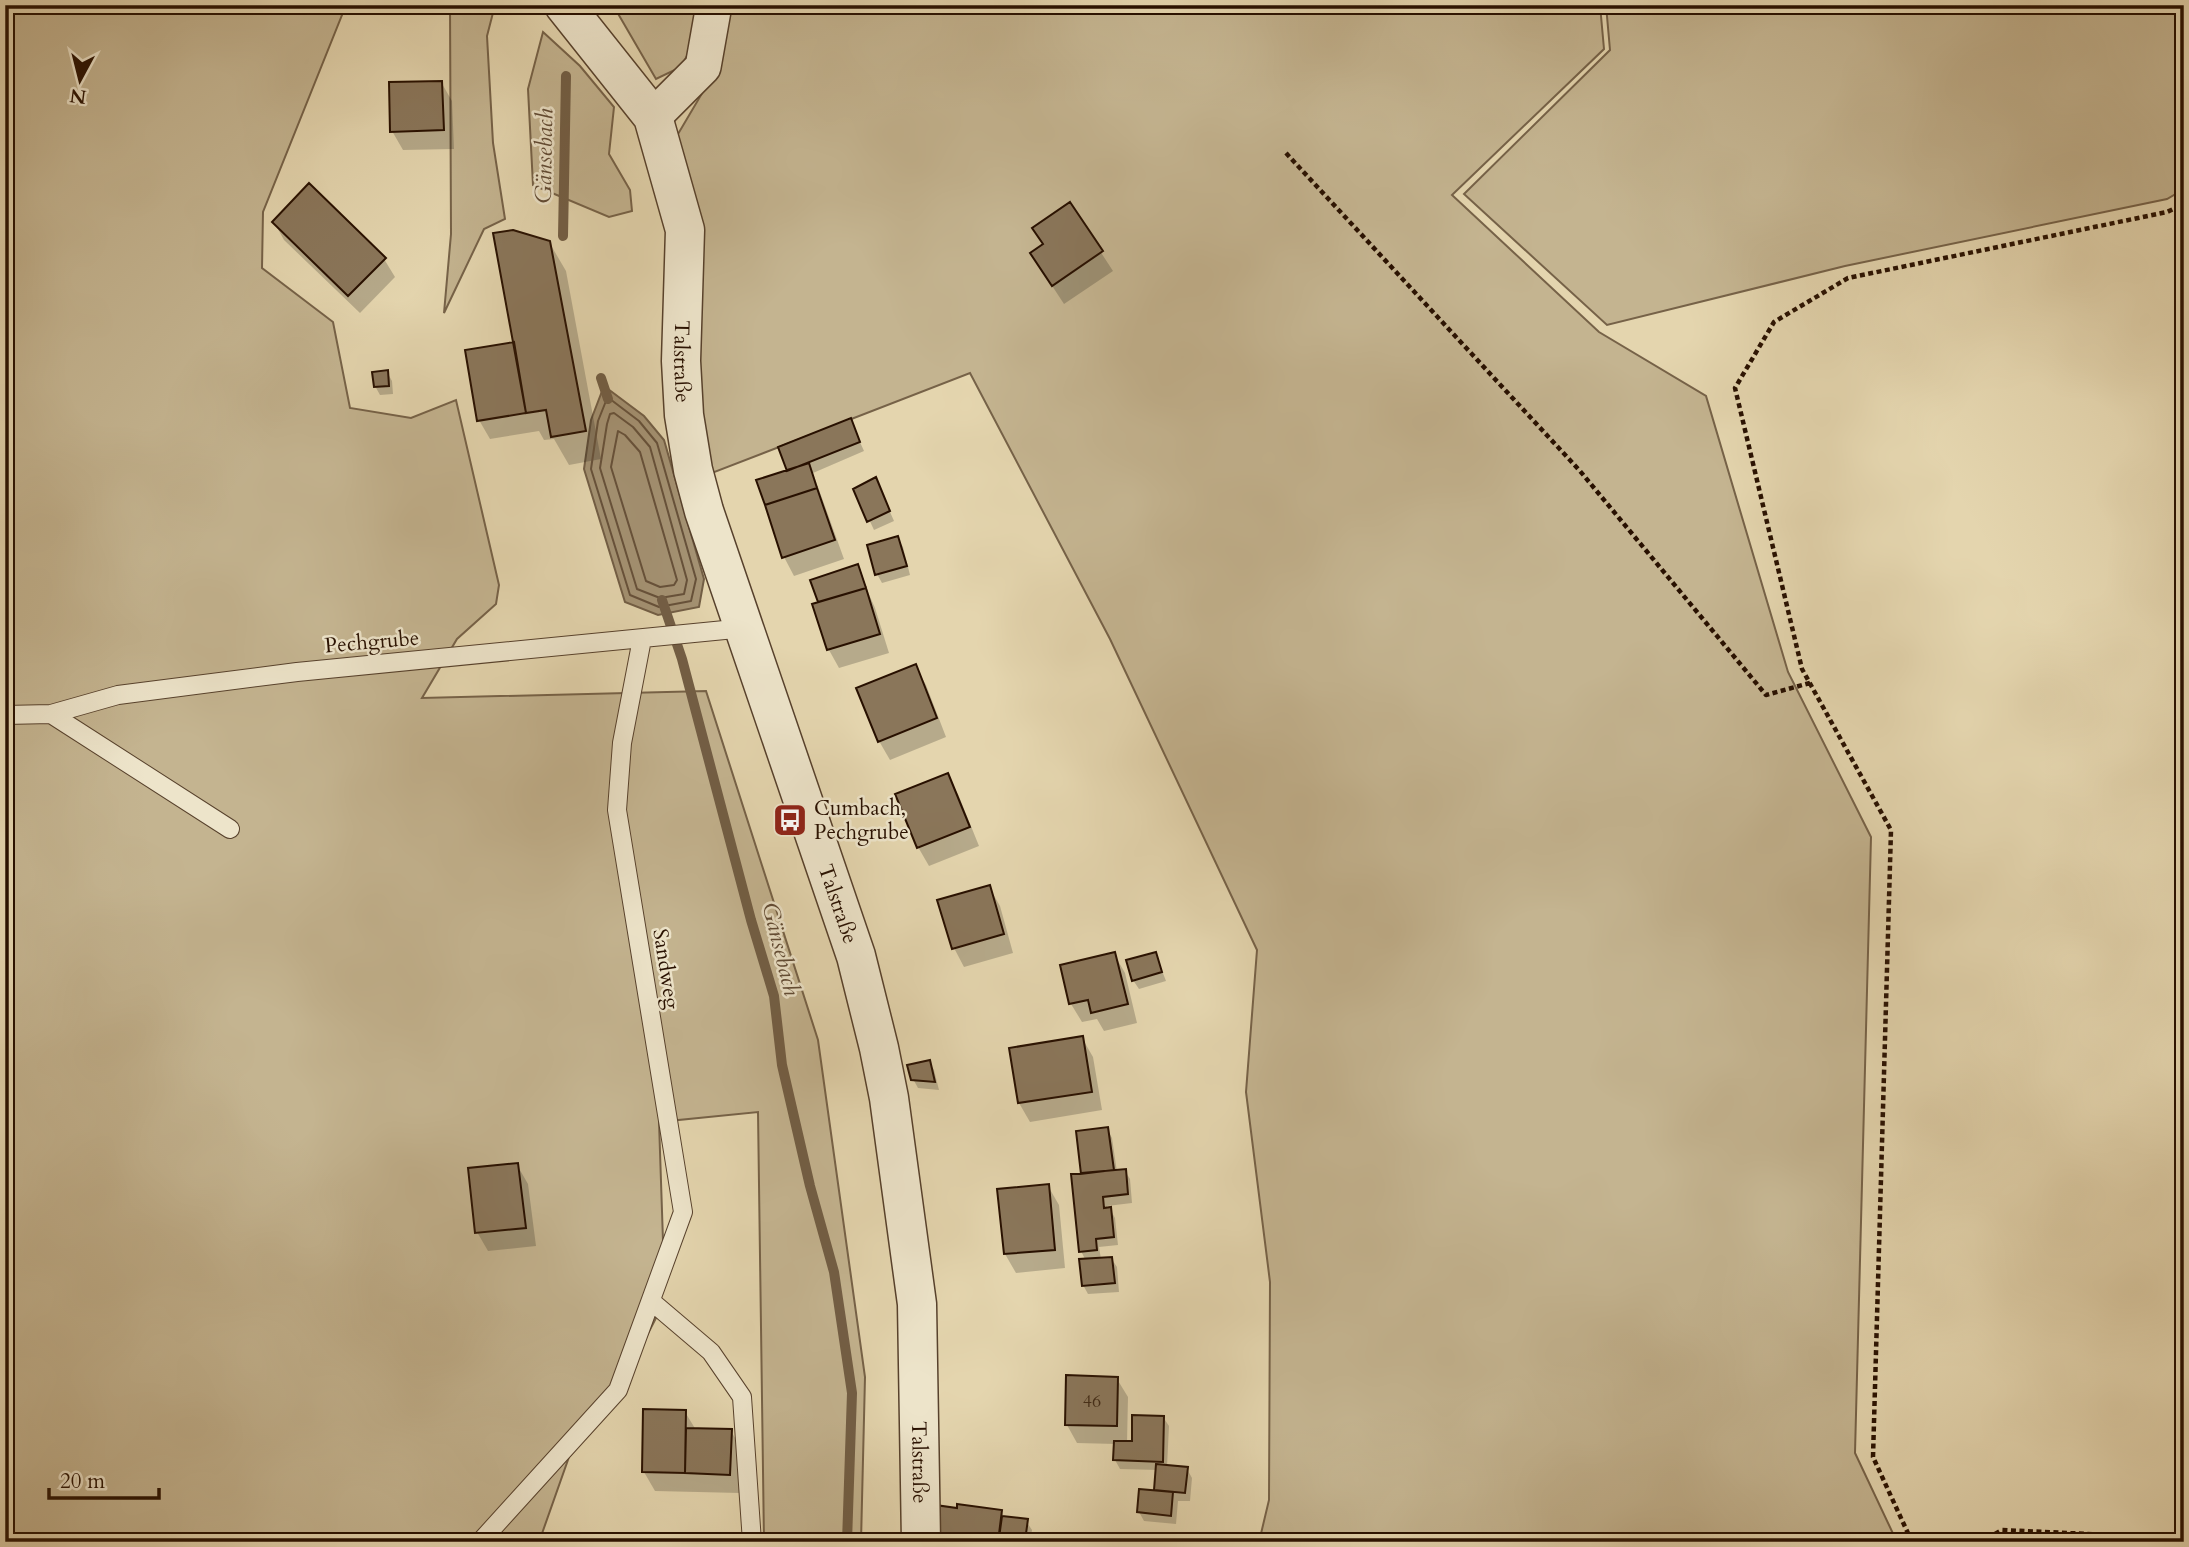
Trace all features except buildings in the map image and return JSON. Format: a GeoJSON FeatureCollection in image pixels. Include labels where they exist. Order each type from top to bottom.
{"type":"FeatureCollection","features":[{"type":"Feature","properties":{"kind":"street"},"geometry":{"type":"LineString","coordinates":[[564,5],[653,117],[703,67],[714,5]]}},
{"type":"Feature","properties":{"kind":"street","name":"Talstraße"},"geometry":{"type":"LineString","coordinates":[[653,117],[685,230],[681,361],[684,415],[693,470],[704,511],[856,956],[889,1098],[917,1304],[921,1542]]}},
{"type":"Feature","properties":{"kind":"lane","name":"Pechgrube"},"geometry":{"type":"LineString","coordinates":[[5,715],[51,714],[118,695],[270,675],[745,628]]}},
{"type":"Feature","properties":{"kind":"lane","name":"Sandweg"},"geometry":{"type":"LineString","coordinates":[[480,1542],[618,1390],[683,1212],[617,810],[622,743],[642,639]]}},
{"type":"Feature","properties":{"kind":"lane"},"geometry":{"type":"LineString","coordinates":[[51,714],[230,829]]}},
{"type":"Feature","properties":{"kind":"lane"},"geometry":{"type":"LineString","coordinates":[[651,1301],[711,1352],[742,1397],[751,1542]]}},
{"type":"Feature","properties":{"kind":"path"},"geometry":{"type":"LineString","coordinates":[[1286,153],[1580,471],[1766,695],[1810,683]]}},
{"type":"Feature","properties":{"kind":"path"},"geometry":{"type":"LineString","coordinates":[[1912,1542],[1873,1457],[1891,830],[1802,669],[1735,388],[1774,322],[1848,278],[2167,212],[2184,204]]}},
{"type":"Feature","properties":{"kind":"path"},"geometry":{"type":"LineString","coordinates":[[1980,1542],[2002,1530],[2155,1537],[2178,1542]]}},
{"type":"Feature","properties":{"kind":"shaded area"},"geometry":{"type":"Polygon","coordinates":[[[5,5],[346,5],[263,212],[262,268],[333,322],[350,408],[411,418],[456,400],[499,585],[496,604],[457,639],[422,698],[706,691],[818,1040],[865,1377],[861,1542],[764,1542],[758,1112],[659,1122],[663,1241],[656,1318],[613,1402],[569,1457],[539,1542],[5,1542],[5,5]]]}},
{"type":"Feature","properties":{"kind":"shaded area"},"geometry":{"type":"Polygon","coordinates":[[[450,5],[495,5],[487,36],[493,143],[505,219],[484,229],[444,313],[451,234],[450,5]]]}},
{"type":"Feature","properties":{"kind":"shaded area"},"geometry":{"type":"Polygon","coordinates":[[[613,5],[704,5],[702,28],[681,67],[656,79],[613,5]]]}},
{"type":"Feature","properties":{"kind":"shaded area"},"geometry":{"type":"Polygon","coordinates":[[[727,5],[1600,5],[1604,49],[1452,195],[1599,332],[1706,396],[1788,672],[1871,837],[1855,1453],[1897,1542],[1259,1542],[1269,1500],[1270,1282],[1246,1092],[1257,950],[1110,639],[970,373],[712,473],[703,423],[676,149],[678,134],[717,68],[727,5]]]}},
{"type":"Feature","properties":{"kind":"shaded area"},"geometry":{"type":"Polygon","coordinates":[[[1606,5],[2184,5],[2184,189],[2167,199],[1845,266],[1607,325],[1464,194],[1610,50],[1606,5]]]}},
{"type":"Feature","properties":{"kind":"shaded area"},"geometry":{"type":"Polygon","coordinates":[[[543,32],[580,66],[614,107],[609,154],[630,190],[632,211],[609,217],[533,185],[528,89],[543,32]]]}},
{"type":"Feature","properties":{"kind":"water"},"geometry":{"type":"Polygon","coordinates":[[[604,386],[644,416],[664,440],[704,579],[699,607],[658,615],[625,602],[584,469],[591,420],[604,386]]]}},
{"type":"Feature","properties":{"kind":"waterway","name":"Gänsebach"},"geometry":{"type":"LineString","coordinates":[[563,236],[566,76]]}},
{"type":"Feature","properties":{"kind":"waterway","name":"Gänsebach"},"geometry":{"type":"LineString","coordinates":[[601,378],[608,399]]}},
{"type":"Feature","properties":{"kind":"waterway","name":"Gänsebach"},"geometry":{"type":"LineString","coordinates":[[662,600],[682,659],[751,920],[774,996],[782,1065],[810,1186],[834,1272],[852,1393],[847,1542]]}},
{"type":"Feature","properties":{"kind":"place","name":"Cumbach, Pechgrube"},"geometry":{"type":"Point","coordinates":[790,820]}}]}
